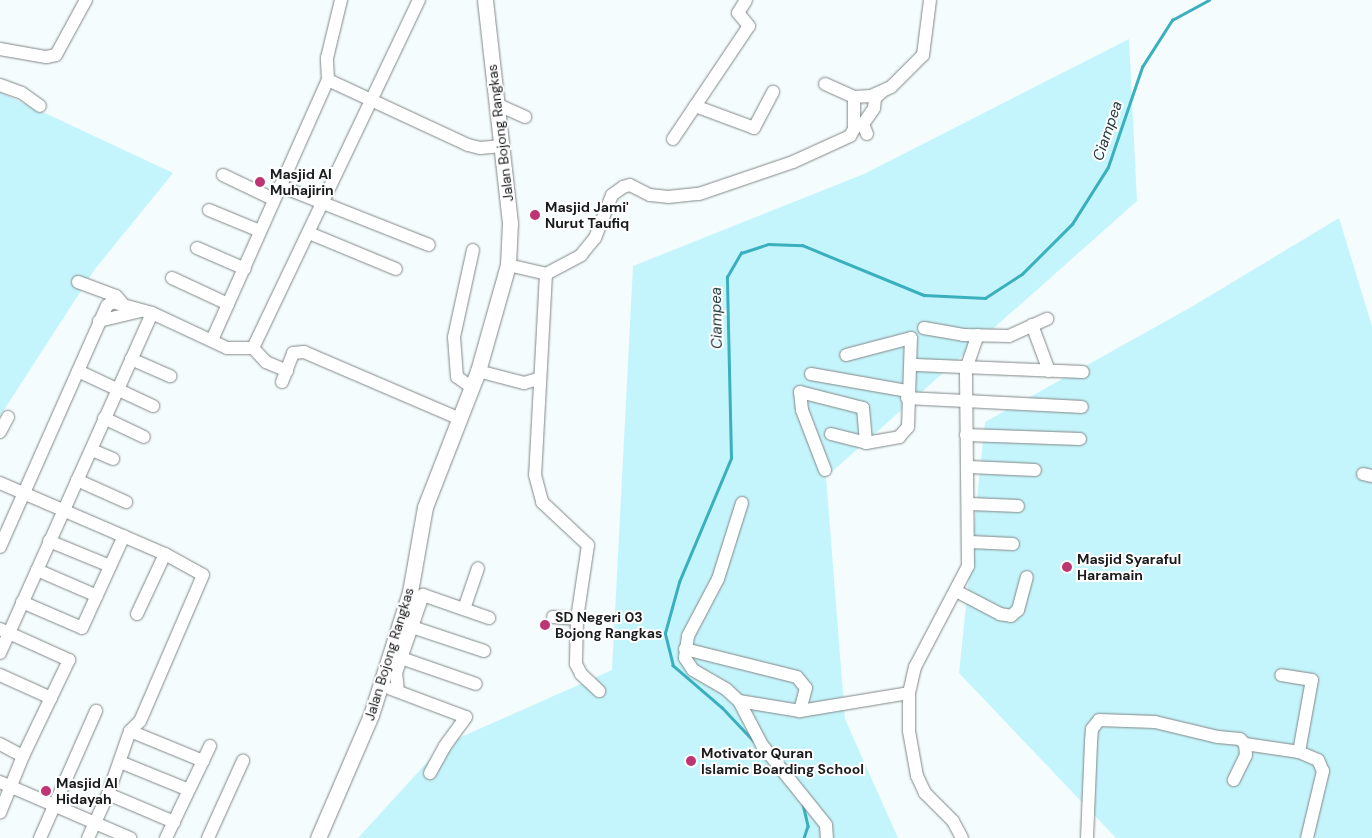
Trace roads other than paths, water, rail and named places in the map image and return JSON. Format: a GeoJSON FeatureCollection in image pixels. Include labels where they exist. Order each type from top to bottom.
{"type":"FeatureCollection","features":[{"type":"Feature","properties":{"kind":"main road","name":"Jalan Bojong Rangkas"},"geometry":{"type":"LineString","coordinates":[[318,838],[360,747],[381,685],[410,592],[425,507],[470,387],[478,371],[508,265],[510,223],[485,0]]}},
{"type":"Feature","properties":{"kind":"street"},"geometry":{"type":"LineString","coordinates":[[1,53],[46,57],[56,55],[86,0]]}},
{"type":"Feature","properties":{"kind":"street"},"geometry":{"type":"LineString","coordinates":[[212,340],[245,268],[273,199],[328,80],[327,58],[341,0]]}},
{"type":"Feature","properties":{"kind":"street"},"geometry":{"type":"LineString","coordinates":[[253,348],[324,204],[369,102],[419,0]]}},
{"type":"Feature","properties":{"kind":"street"},"geometry":{"type":"LineString","coordinates":[[673,138],[749,26],[738,13],[746,0]]}},
{"type":"Feature","properties":{"kind":"street"},"geometry":{"type":"LineString","coordinates":[[867,134],[863,124],[874,108],[875,98],[923,55],[930,0]]}},
{"type":"Feature","properties":{"kind":"street"},"geometry":{"type":"LineString","coordinates":[[328,80],[369,102],[468,145],[480,148],[502,146]]}},
{"type":"Feature","properties":{"kind":"street"},"geometry":{"type":"LineString","coordinates":[[825,84],[854,97],[882,92]]}},
{"type":"Feature","properties":{"kind":"street"},"geometry":{"type":"LineString","coordinates":[[0,85],[22,93],[40,106]]}},
{"type":"Feature","properties":{"kind":"street"},"geometry":{"type":"LineString","coordinates":[[695,106],[754,128],[773,92]]}},
{"type":"Feature","properties":{"kind":"street"},"geometry":{"type":"LineString","coordinates":[[508,265],[546,274],[589,249],[617,190],[630,186],[650,195],[682,198],[793,162],[852,134],[854,97]]}},
{"type":"Feature","properties":{"kind":"street"},"geometry":{"type":"LineString","coordinates":[[496,104],[524,118]]}},
{"type":"Feature","properties":{"kind":"street"},"geometry":{"type":"LineString","coordinates":[[223,176],[273,199]]}},
{"type":"Feature","properties":{"kind":"street"},"geometry":{"type":"LineString","coordinates":[[280,186],[429,245]]}},
{"type":"Feature","properties":{"kind":"street"},"geometry":{"type":"LineString","coordinates":[[209,210],[260,231]]}},
{"type":"Feature","properties":{"kind":"street"},"geometry":{"type":"LineString","coordinates":[[309,233],[396,269]]}},
{"type":"Feature","properties":{"kind":"street"},"geometry":{"type":"LineString","coordinates":[[197,248],[245,268]]}},
{"type":"Feature","properties":{"kind":"street"},"geometry":{"type":"LineString","coordinates":[[470,387],[457,377],[454,337],[456,318],[473,250]]}},
{"type":"Feature","properties":{"kind":"street"},"geometry":{"type":"LineString","coordinates":[[546,274],[538,379],[535,475],[539,495],[546,506],[587,541],[577,620],[576,664],[581,674],[599,691]]}},
{"type":"Feature","properties":{"kind":"street"},"geometry":{"type":"LineString","coordinates":[[172,278],[228,304]]}},
{"type":"Feature","properties":{"kind":"street"},"geometry":{"type":"LineString","coordinates":[[78,282],[116,296],[124,305]]}},
{"type":"Feature","properties":{"kind":"street"},"geometry":{"type":"LineString","coordinates":[[0,547],[99,321],[112,302],[148,312],[234,350],[253,348]]}},
{"type":"Feature","properties":{"kind":"street"},"geometry":{"type":"LineString","coordinates":[[99,321],[148,312]]}},
{"type":"Feature","properties":{"kind":"street"},"geometry":{"type":"LineString","coordinates":[[0,653],[5,632],[22,602],[92,450],[104,418],[131,359],[148,312]]}},
{"type":"Feature","properties":{"kind":"street"},"geometry":{"type":"LineString","coordinates":[[924,328],[978,335],[1008,336],[1047,319]]}},
{"type":"Feature","properties":{"kind":"street"},"geometry":{"type":"LineString","coordinates":[[1032,326],[1049,371]]}},
{"type":"Feature","properties":{"kind":"street"},"geometry":{"type":"LineString","coordinates":[[962,838],[953,820],[932,801],[920,785],[909,731],[910,693],[915,667],[968,566],[970,504],[966,435],[966,369],[978,335]]}},
{"type":"Feature","properties":{"kind":"street"},"geometry":{"type":"LineString","coordinates":[[831,434],[866,442],[889,441],[906,431],[911,338],[846,355]]}},
{"type":"Feature","properties":{"kind":"street"},"geometry":{"type":"LineString","coordinates":[[253,348],[266,362],[284,376],[293,353],[304,352],[458,418]]}},
{"type":"Feature","properties":{"kind":"street"},"geometry":{"type":"LineString","coordinates":[[131,359],[170,376]]}},
{"type":"Feature","properties":{"kind":"street"},"geometry":{"type":"LineString","coordinates":[[916,365],[966,369],[1083,372]]}},
{"type":"Feature","properties":{"kind":"street"},"geometry":{"type":"LineString","coordinates":[[78,370],[153,406]]}},
{"type":"Feature","properties":{"kind":"street"},"geometry":{"type":"LineString","coordinates":[[478,371],[524,383],[538,379]]}},
{"type":"Feature","properties":{"kind":"street"},"geometry":{"type":"LineString","coordinates":[[811,374],[907,394],[966,401],[1082,406]]}},
{"type":"Feature","properties":{"kind":"street"},"geometry":{"type":"LineString","coordinates":[[825,470],[802,410],[800,392],[863,408],[866,442]]}},
{"type":"Feature","properties":{"kind":"street"},"geometry":{"type":"LineString","coordinates":[[0,432],[8,416]]}},
{"type":"Feature","properties":{"kind":"street"},"geometry":{"type":"LineString","coordinates":[[104,418],[144,437]]}},
{"type":"Feature","properties":{"kind":"street"},"geometry":{"type":"LineString","coordinates":[[966,435],[1080,439]]}},
{"type":"Feature","properties":{"kind":"street"},"geometry":{"type":"LineString","coordinates":[[92,450],[113,459]]}},
{"type":"Feature","properties":{"kind":"street"},"geometry":{"type":"LineString","coordinates":[[969,467],[1035,470]]}},
{"type":"Feature","properties":{"kind":"street"},"geometry":{"type":"LineString","coordinates":[[78,480],[126,502]]}},
{"type":"Feature","properties":{"kind":"street"},"geometry":{"type":"LineString","coordinates":[[0,483],[64,509],[201,572],[202,579],[140,721],[130,731],[108,794],[88,838]]}},
{"type":"Feature","properties":{"kind":"street"},"geometry":{"type":"LineString","coordinates":[[742,503],[718,579],[688,636],[685,649],[688,664],[738,701],[762,745],[826,825],[827,838]]}},
{"type":"Feature","properties":{"kind":"street"},"geometry":{"type":"LineString","coordinates":[[970,504],[1018,506]]}},
{"type":"Feature","properties":{"kind":"street"},"geometry":{"type":"LineString","coordinates":[[22,602],[82,628],[124,536]]}},
{"type":"Feature","properties":{"kind":"street"},"geometry":{"type":"LineString","coordinates":[[49,541],[110,566]]}},
{"type":"Feature","properties":{"kind":"street"},"geometry":{"type":"LineString","coordinates":[[970,542],[1013,544]]}},
{"type":"Feature","properties":{"kind":"street"},"geometry":{"type":"LineString","coordinates":[[137,614],[165,554]]}},
{"type":"Feature","properties":{"kind":"street"},"geometry":{"type":"LineString","coordinates":[[464,609],[478,568]]}},
{"type":"Feature","properties":{"kind":"street"},"geometry":{"type":"LineString","coordinates":[[36,570],[97,596]]}},
{"type":"Feature","properties":{"kind":"street"},"geometry":{"type":"LineString","coordinates":[[956,591],[1000,614],[1011,616],[1018,610],[1027,577]]}},
{"type":"Feature","properties":{"kind":"street"},"geometry":{"type":"LineString","coordinates":[[398,691],[396,673],[423,595],[489,618]]}},
{"type":"Feature","properties":{"kind":"street"},"geometry":{"type":"LineString","coordinates":[[553,617],[577,620]]}},
{"type":"Feature","properties":{"kind":"street"},"geometry":{"type":"LineString","coordinates":[[412,627],[484,651]]}},
{"type":"Feature","properties":{"kind":"street"},"geometry":{"type":"LineString","coordinates":[[0,814],[5,785],[23,756],[69,660],[5,632]]}},
{"type":"Feature","properties":{"kind":"street"},"geometry":{"type":"LineString","coordinates":[[685,649],[800,678],[806,688],[800,711]]}},
{"type":"Feature","properties":{"kind":"street"},"geometry":{"type":"LineString","coordinates":[[401,658],[476,684]]}},
{"type":"Feature","properties":{"kind":"street"},"geometry":{"type":"LineString","coordinates":[[0,675],[51,698]]}},
{"type":"Feature","properties":{"kind":"street"},"geometry":{"type":"LineString","coordinates":[[1281,675],[1312,680],[1299,752]]}},
{"type":"Feature","properties":{"kind":"street"},"geometry":{"type":"LineString","coordinates":[[381,685],[466,717],[444,746],[430,773]]}},
{"type":"Feature","properties":{"kind":"street"},"geometry":{"type":"LineString","coordinates":[[738,701],[800,711],[910,693]]}},
{"type":"Feature","properties":{"kind":"street"},"geometry":{"type":"LineString","coordinates":[[40,838],[96,711]]}},
{"type":"Feature","properties":{"kind":"street"},"geometry":{"type":"LineString","coordinates":[[1086,838],[1092,729],[1099,720],[1155,722],[1218,737],[1240,739],[1245,744],[1299,752],[1318,760],[1323,770],[1307,838]]}},
{"type":"Feature","properties":{"kind":"street"},"geometry":{"type":"LineString","coordinates":[[130,731],[203,761]]}},
{"type":"Feature","properties":{"kind":"street"},"geometry":{"type":"LineString","coordinates":[[0,744],[23,756]]}},
{"type":"Feature","properties":{"kind":"street"},"geometry":{"type":"LineString","coordinates":[[1234,780],[1246,755],[1245,744]]}},
{"type":"Feature","properties":{"kind":"street"},"geometry":{"type":"LineString","coordinates":[[166,838],[210,746]]}},
{"type":"Feature","properties":{"kind":"street"},"geometry":{"type":"LineString","coordinates":[[208,838],[243,761]]}},
{"type":"Feature","properties":{"kind":"street"},"geometry":{"type":"LineString","coordinates":[[120,762],[189,790]]}},
{"type":"Feature","properties":{"kind":"street"},"geometry":{"type":"LineString","coordinates":[[5,785],[130,838]]}},
{"type":"Feature","properties":{"kind":"street"},"geometry":{"type":"LineString","coordinates":[[108,794],[174,822]]}},
{"type":"Feature","properties":{"kind":"waterway","name":"Ciampea"},"geometry":{"type":"LineString","coordinates":[[754,742],[722,708],[673,666],[665,633],[679,582],[731,458],[727,277],[741,253],[768,244],[802,245],[924,295],[985,298],[1022,274],[1072,224],[1108,167],[1142,67],[1172,20],[1209,0]]}},
{"type":"Feature","properties":{"kind":"waterway","name":"Ciampea"},"geometry":{"type":"LineString","coordinates":[[803,804],[808,826],[804,838]]}},
{"type":"Feature","properties":{"kind":"place","name":"Masjid Al Muhajirin"},"geometry":{"type":"Point","coordinates":[260,182]}},
{"type":"Feature","properties":{"kind":"place","name":"Masjid Jami' Nurut Taufiq"},"geometry":{"type":"Point","coordinates":[535,215]}},
{"type":"Feature","properties":{"kind":"place","name":"Masjid Syaraful Haramain"},"geometry":{"type":"Point","coordinates":[1067,567]}},
{"type":"Feature","properties":{"kind":"place","name":"SD Negeri 03 Bojong Rangkas"},"geometry":{"type":"Point","coordinates":[545,625]}},
{"type":"Feature","properties":{"kind":"place","name":"Motivator Quran Islamic Boarding School"},"geometry":{"type":"Point","coordinates":[691,761]}},
{"type":"Feature","properties":{"kind":"place","name":"Masjid Al Hidayah"},"geometry":{"type":"Point","coordinates":[46,791]}}]}
